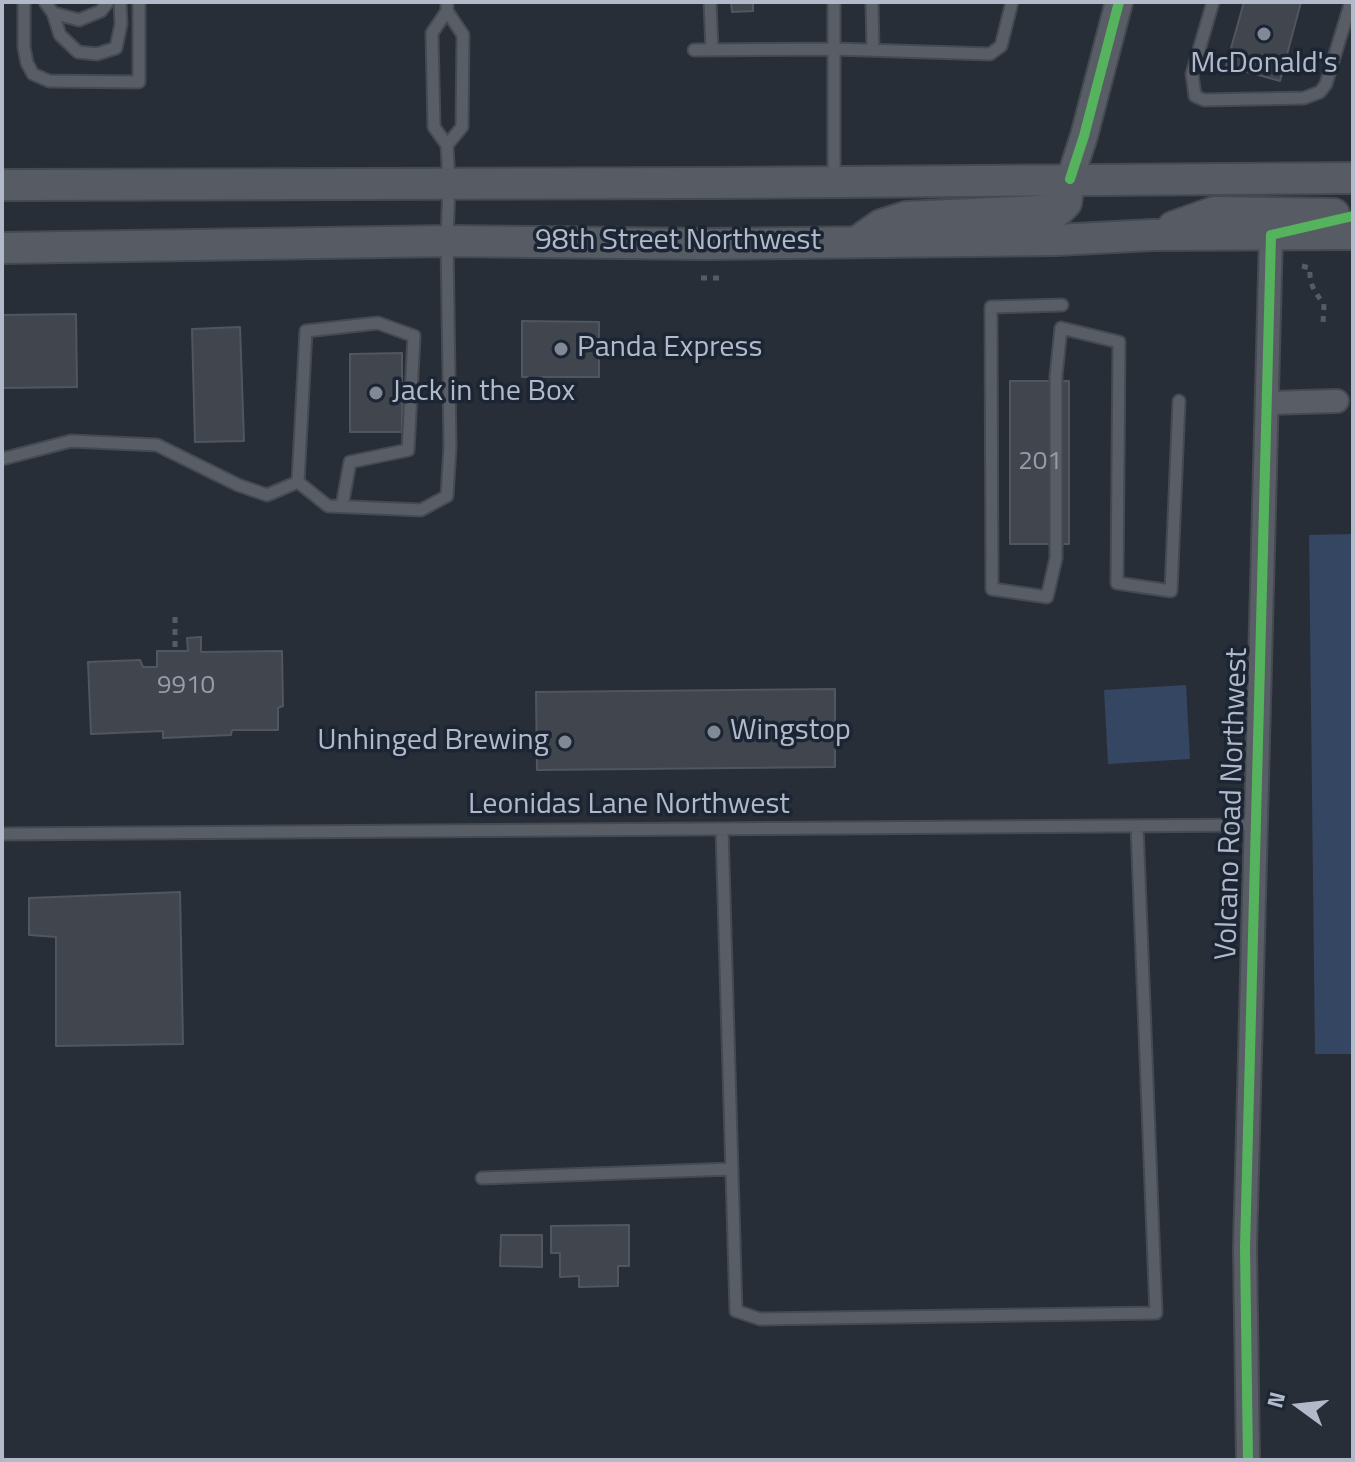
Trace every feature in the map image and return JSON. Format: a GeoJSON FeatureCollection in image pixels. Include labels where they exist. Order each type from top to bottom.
{"type":"FeatureCollection","features":[{"type":"Feature","properties":{"kind":"main road","name":"98th Street Northwest"},"geometry":{"type":"LineString","coordinates":[[2,185],[1353,178]]}},
{"type":"Feature","properties":{"kind":"main road"},"geometry":{"type":"LineString","coordinates":[[858,242],[881,225],[906,217],[1059,210],[1066,203],[1070,179]]}},
{"type":"Feature","properties":{"kind":"main road"},"geometry":{"type":"LineString","coordinates":[[1152,235],[1215,212],[1353,215]]}},
{"type":"Feature","properties":{"kind":"main road","name":"98th Street Northwest"},"geometry":{"type":"LineString","coordinates":[[2,248],[447,241],[691,244],[1353,234]]}},
{"type":"Feature","properties":{"kind":"street"},"geometry":{"type":"LineString","coordinates":[[1070,179],[1119,2]]}},
{"type":"Feature","properties":{"kind":"street"},"geometry":{"type":"LineString","coordinates":[[1271,235],[1353,215]]}},
{"type":"Feature","properties":{"kind":"street","name":"Volcano Road Northwest"},"geometry":{"type":"LineString","coordinates":[[1248,1460],[1245,1248],[1271,235]]}},
{"type":"Feature","properties":{"kind":"street"},"geometry":{"type":"LineString","coordinates":[[1268,403],[1337,401]]}},
{"type":"Feature","properties":{"kind":"lane"},"geometry":{"type":"LineString","coordinates":[[24,2],[24,47],[33,74],[49,81],[139,82],[139,2]]}},
{"type":"Feature","properties":{"kind":"lane"},"geometry":{"type":"LineString","coordinates":[[45,2],[53,13],[60,35],[78,52],[97,54],[116,48],[121,24],[120,2]]}},
{"type":"Feature","properties":{"kind":"lane"},"geometry":{"type":"LineString","coordinates":[[53,13],[79,20],[101,11],[108,2]]}},
{"type":"Feature","properties":{"kind":"lane"},"geometry":{"type":"LineString","coordinates":[[710,2],[712,50]]}},
{"type":"Feature","properties":{"kind":"lane"},"geometry":{"type":"LineString","coordinates":[[834,2],[834,182]]}},
{"type":"Feature","properties":{"kind":"lane"},"geometry":{"type":"LineString","coordinates":[[872,2],[873,50]]}},
{"type":"Feature","properties":{"kind":"lane"},"geometry":{"type":"LineString","coordinates":[[694,50],[834,49],[990,54],[1001,46],[1012,2]]}},
{"type":"Feature","properties":{"kind":"lane"},"geometry":{"type":"LineString","coordinates":[[1213,2],[1192,74],[1195,96],[1204,100],[1304,98],[1320,92],[1326,84],[1351,2]]}},
{"type":"Feature","properties":{"kind":"lane"},"geometry":{"type":"LineString","coordinates":[[447,7],[463,35],[462,127],[447,145]]}},
{"type":"Feature","properties":{"kind":"lane"},"geometry":{"type":"LineString","coordinates":[[298,482],[328,506],[421,510],[447,496],[450,447],[449,184],[447,145],[434,127],[432,33],[447,7]]}},
{"type":"Feature","properties":{"kind":"lane"},"geometry":{"type":"LineString","coordinates":[[1062,305],[991,307],[992,589],[1047,597],[1056,558],[1056,376],[1061,328],[1119,342],[1117,583],[1171,591],[1179,401]]}},
{"type":"Feature","properties":{"kind":"lane"},"geometry":{"type":"LineString","coordinates":[[298,482],[306,331],[378,323],[414,336],[408,450],[350,462],[342,506]]}},
{"type":"Feature","properties":{"kind":"lane"},"geometry":{"type":"LineString","coordinates":[[2,459],[71,441],[157,445],[238,485],[267,495],[298,482]]}},
{"type":"Feature","properties":{"kind":"lane","name":"Leonidas Lane Northwest"},"geometry":{"type":"LineString","coordinates":[[2,834],[1256,825]]}},
{"type":"Feature","properties":{"kind":"lane"},"geometry":{"type":"LineString","coordinates":[[722,829],[736,1311],[760,1319],[1156,1313],[1137,826]]}},
{"type":"Feature","properties":{"kind":"lane"},"geometry":{"type":"LineString","coordinates":[[482,1178],[732,1169]]}},
{"type":"Feature","properties":{"kind":"path"},"geometry":{"type":"LineString","coordinates":[[1302,266],[1310,268],[1312,290],[1324,304],[1323,323]]}},
{"type":"Feature","properties":{"kind":"path"},"geometry":{"type":"LineString","coordinates":[[701,278],[721,278]]}},
{"type":"Feature","properties":{"kind":"path"},"geometry":{"type":"LineString","coordinates":[[175,617],[175,647]]}},
{"type":"Feature","properties":{"kind":"water"},"geometry":{"type":"Polygon","coordinates":[[[1353,534],[1353,1054],[1315,1054],[1309,535],[1353,534]]]}},
{"type":"Feature","properties":{"kind":"water"},"geometry":{"type":"Polygon","coordinates":[[[1186,685],[1190,759],[1108,764],[1104,690],[1186,685]]]}},
{"type":"Feature","properties":{"kind":"building"},"geometry":{"type":"Polygon","coordinates":[[[731,2],[753,2],[753,11],[732,12],[731,2]]]}},
{"type":"Feature","properties":{"kind":"building","name":"McDonald's"},"geometry":{"type":"Polygon","coordinates":[[[1244,2],[1301,2],[1280,81],[1226,66],[1244,2]]]}},
{"type":"Feature","properties":{"kind":"building"},"geometry":{"type":"Polygon","coordinates":[[[76,314],[77,387],[2,388],[2,315],[76,314]]]}},
{"type":"Feature","properties":{"kind":"building","name":"Panda Express"},"geometry":{"type":"Polygon","coordinates":[[[522,321],[599,322],[599,377],[522,377],[522,321]]]}},
{"type":"Feature","properties":{"kind":"building"},"geometry":{"type":"Polygon","coordinates":[[[240,327],[244,441],[195,442],[192,329],[240,327]]]}},
{"type":"Feature","properties":{"kind":"building","name":"Jack in the Box"},"geometry":{"type":"Polygon","coordinates":[[[402,353],[402,432],[350,432],[350,354],[402,353]]]}},
{"type":"Feature","properties":{"kind":"building"},"geometry":{"type":"Polygon","coordinates":[[[1010,381],[1069,381],[1069,544],[1010,544],[1010,381]]]}},
{"type":"Feature","properties":{"kind":"building"},"geometry":{"type":"Polygon","coordinates":[[[201,637],[201,652],[282,651],[283,706],[278,708],[278,730],[232,730],[231,735],[163,738],[163,731],[91,734],[88,662],[140,660],[143,667],[157,667],[157,651],[188,651],[187,638],[201,637]]]}},
{"type":"Feature","properties":{"kind":"building"},"geometry":{"type":"Polygon","coordinates":[[[835,689],[835,767],[537,770],[536,692],[835,689]]]}},
{"type":"Feature","properties":{"kind":"building"},"geometry":{"type":"Polygon","coordinates":[[[180,892],[183,1044],[56,1046],[56,937],[29,935],[29,898],[180,892]]]}},
{"type":"Feature","properties":{"kind":"building"},"geometry":{"type":"Polygon","coordinates":[[[629,1225],[629,1266],[618,1266],[618,1286],[579,1287],[579,1276],[560,1277],[560,1253],[551,1253],[551,1226],[629,1225]]]}},
{"type":"Feature","properties":{"kind":"building"},"geometry":{"type":"Polygon","coordinates":[[[501,1235],[542,1235],[542,1267],[500,1266],[501,1235]]]}},
{"type":"Feature","properties":{"kind":"cycle path"},"geometry":{"type":"LineString","coordinates":[[1070,179],[1119,2]]}},
{"type":"Feature","properties":{"kind":"cycle path"},"geometry":{"type":"LineString","coordinates":[[1248,1460],[1245,1248],[1271,235],[1353,216]]}},
{"type":"Feature","properties":{"kind":"place","name":"McDonald's"},"geometry":{"type":"Point","coordinates":[1264,34]}},
{"type":"Feature","properties":{"kind":"place","name":"Panda Express"},"geometry":{"type":"Point","coordinates":[561,349]}},
{"type":"Feature","properties":{"kind":"place","name":"Jack in the Box"},"geometry":{"type":"Point","coordinates":[376,393]}},
{"type":"Feature","properties":{"kind":"place","name":"Wingstop"},"geometry":{"type":"Point","coordinates":[714,732]}},
{"type":"Feature","properties":{"kind":"place","name":"Unhinged Brewing"},"geometry":{"type":"Point","coordinates":[565,742]}}]}
